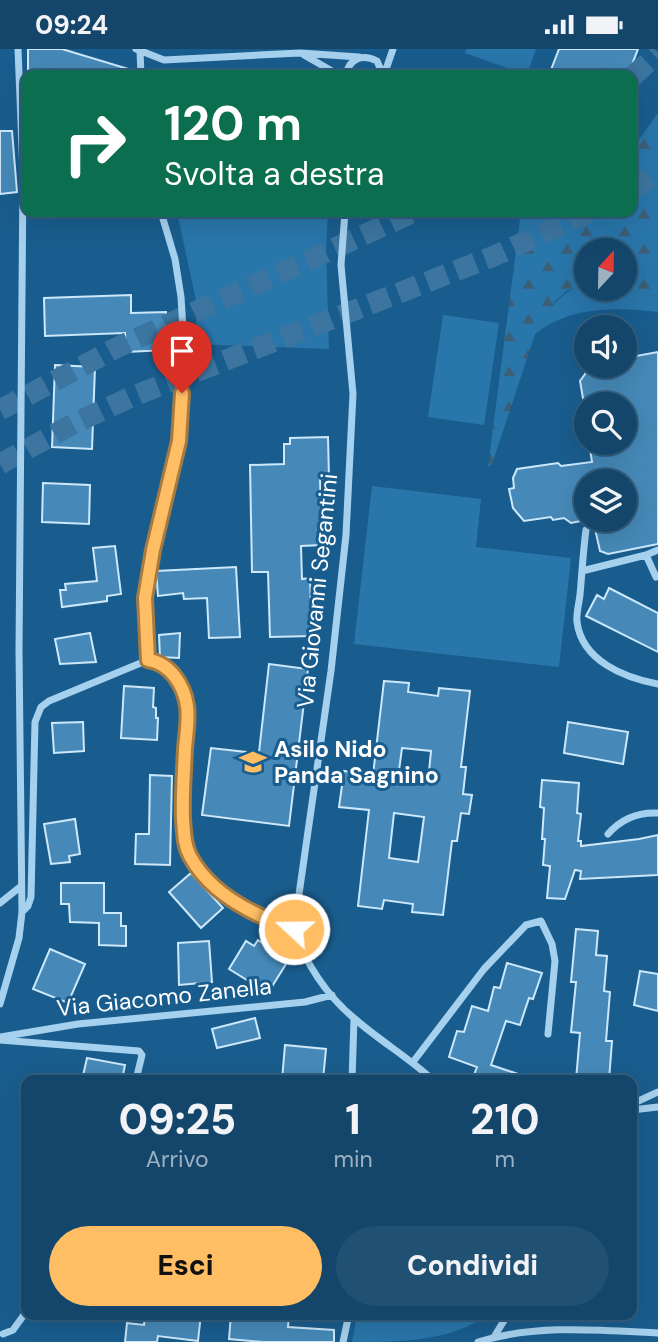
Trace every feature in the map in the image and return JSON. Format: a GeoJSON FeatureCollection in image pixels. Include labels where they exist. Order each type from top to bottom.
{"type":"FeatureCollection","features":[{"type":"Feature","properties":{"kind":"street"},"geometry":{"type":"LineString","coordinates":[[18,49],[21,123]]}},
{"type":"Feature","properties":{"kind":"street"},"geometry":{"type":"LineString","coordinates":[[385,70],[393,49]]}},
{"type":"Feature","properties":{"kind":"street"},"geometry":{"type":"LineString","coordinates":[[140,70],[138,50],[164,60],[300,53],[363,57],[377,61],[381,70]]}},
{"type":"Feature","properties":{"kind":"street"},"geometry":{"type":"LineString","coordinates":[[348,70],[350,64],[373,51]]}},
{"type":"Feature","properties":{"kind":"street"},"geometry":{"type":"LineString","coordinates":[[300,53],[330,70]]}},
{"type":"Feature","properties":{"kind":"street"},"geometry":{"type":"LineString","coordinates":[[0,1004],[19,937],[22,912],[19,637],[23,217]]}},
{"type":"Feature","properties":{"kind":"street"},"geometry":{"type":"LineString","coordinates":[[148,660],[145,598],[153,550],[179,441],[184,345],[175,259],[162,217]]}},
{"type":"Feature","properties":{"kind":"street","name":"Via Giovanni Segantini"},"geometry":{"type":"LineString","coordinates":[[294,929],[331,671],[346,535],[353,394],[341,265],[345,217]]}},
{"type":"Feature","properties":{"kind":"street"},"geometry":{"type":"LineString","coordinates":[[586,532],[577,622],[588,648],[614,670],[658,684]]}},
{"type":"Feature","properties":{"kind":"street"},"geometry":{"type":"LineString","coordinates":[[582,571],[658,550]]}},
{"type":"Feature","properties":{"kind":"street"},"geometry":{"type":"LineString","coordinates":[[646,555],[656,577]]}},
{"type":"Feature","properties":{"kind":"street"},"geometry":{"type":"LineString","coordinates":[[22,912],[29,906],[31,897],[37,713],[49,701],[148,660],[157,661],[166,666],[175,677],[186,704],[182,796],[184,836],[191,858],[209,880],[239,905],[274,923],[294,929],[300,948],[332,995],[354,1019],[427,1075]]}},
{"type":"Feature","properties":{"kind":"street"},"geometry":{"type":"LineString","coordinates":[[608,834],[614,827],[635,815],[658,813]]}},
{"type":"Feature","properties":{"kind":"street"},"geometry":{"type":"LineString","coordinates":[[0,903],[20,887]]}},
{"type":"Feature","properties":{"kind":"street"},"geometry":{"type":"LineString","coordinates":[[413,1062],[484,968],[526,925],[541,921],[552,944],[555,961],[548,1034]]}},
{"type":"Feature","properties":{"kind":"street","name":"Via Giacomo Zanella"},"geometry":{"type":"LineString","coordinates":[[0,1039],[78,1024],[305,1002],[332,995]]}},
{"type":"Feature","properties":{"kind":"street"},"geometry":{"type":"LineString","coordinates":[[352,1075],[354,1019]]}},
{"type":"Feature","properties":{"kind":"street"},"geometry":{"type":"LineString","coordinates":[[0,1039],[139,1051],[142,1055],[137,1075]]}},
{"type":"Feature","properties":{"kind":"street"},"geometry":{"type":"LineString","coordinates":[[637,1102],[658,1092]]}},
{"type":"Feature","properties":{"kind":"street"},"geometry":{"type":"LineString","coordinates":[[637,1109],[658,1107]]}},
{"type":"Feature","properties":{"kind":"street"},"geometry":{"type":"LineString","coordinates":[[3,1333],[13,1330],[21,1319]]}},
{"type":"Feature","properties":{"kind":"street"},"geometry":{"type":"LineString","coordinates":[[343,1342],[348,1320]]}},
{"type":"Feature","properties":{"kind":"street"},"geometry":{"type":"LineString","coordinates":[[494,1337],[504,1320]]}},
{"type":"Feature","properties":{"kind":"street"},"geometry":{"type":"LineString","coordinates":[[478,1342],[494,1337],[575,1329],[658,1333]]}},
{"type":"Feature","properties":{"kind":"green space"},"geometry":{"type":"Polygon","coordinates":[[[466,49],[536,49],[529,70],[513,70],[465,53],[466,49]]]}},
{"type":"Feature","properties":{"kind":"green space"},"geometry":{"type":"Polygon","coordinates":[[[658,113],[658,296],[637,292],[637,238],[574,238],[574,289],[568,290],[555,301],[535,334],[492,464],[488,467],[520,217],[637,217],[637,141],[658,113]]]}},
{"type":"Feature","properties":{"kind":"green space"},"geometry":{"type":"Polygon","coordinates":[[[178,217],[328,217],[329,349],[195,344],[197,305],[178,217]]]}},
{"type":"Feature","properties":{"kind":"green space"},"geometry":{"type":"Polygon","coordinates":[[[574,289],[574,301],[637,301],[637,292],[658,296],[658,312],[610,309],[578,313],[535,334],[558,300],[574,289]]]}},
{"type":"Feature","properties":{"kind":"green space"},"geometry":{"type":"Polygon","coordinates":[[[443,315],[499,323],[484,425],[428,417],[443,315]]]}},
{"type":"Feature","properties":{"kind":"green space"},"geometry":{"type":"Polygon","coordinates":[[[372,486],[481,499],[476,547],[571,558],[559,667],[354,644],[372,486]]]}},
{"type":"Feature","properties":{"kind":"green space"},"geometry":{"type":"Polygon","coordinates":[[[356,1320],[479,1320],[458,1330],[424,1339],[352,1342],[356,1320]]]}},
{"type":"Feature","properties":{"kind":"building"},"geometry":{"type":"Polygon","coordinates":[[[28,49],[62,49],[132,70],[50,69],[28,70],[28,49]]]}},
{"type":"Feature","properties":{"kind":"building"},"geometry":{"type":"Polygon","coordinates":[[[559,49],[638,49],[630,70],[551,70],[559,49]]]}},
{"type":"Feature","properties":{"kind":"building"},"geometry":{"type":"Polygon","coordinates":[[[0,131],[12,131],[17,192],[0,194],[0,131]]]}},
{"type":"Feature","properties":{"kind":"building"},"geometry":{"type":"Polygon","coordinates":[[[131,295],[131,313],[166,312],[167,350],[126,352],[125,333],[45,336],[44,298],[131,295]]]}},
{"type":"Feature","properties":{"kind":"building"},"geometry":{"type":"Polygon","coordinates":[[[658,352],[658,544],[608,554],[600,551],[596,532],[637,532],[637,469],[574,469],[574,522],[571,523],[564,518],[553,520],[551,517],[524,521],[513,508],[509,489],[514,488],[513,478],[517,469],[558,463],[561,466],[592,462],[591,455],[637,455],[637,392],[582,392],[580,381],[582,378],[637,378],[637,356],[658,352]]]}},
{"type":"Feature","properties":{"kind":"building"},"geometry":{"type":"Polygon","coordinates":[[[55,365],[95,367],[92,449],[52,447],[55,365]]]}},
{"type":"Feature","properties":{"kind":"building"},"geometry":{"type":"Polygon","coordinates":[[[328,437],[329,479],[320,479],[322,545],[301,546],[302,579],[310,578],[312,636],[270,637],[268,572],[252,572],[250,465],[284,464],[284,444],[290,444],[290,438],[328,437]]]}},
{"type":"Feature","properties":{"kind":"building"},"geometry":{"type":"Polygon","coordinates":[[[43,483],[90,485],[89,524],[42,522],[43,483]]]}},
{"type":"Feature","properties":{"kind":"building"},"geometry":{"type":"Polygon","coordinates":[[[115,546],[121,594],[107,596],[107,601],[62,607],[60,590],[66,590],[65,584],[97,581],[93,548],[115,546]]]}},
{"type":"Feature","properties":{"kind":"building"},"geometry":{"type":"Polygon","coordinates":[[[236,567],[240,637],[209,638],[207,598],[184,599],[183,593],[158,596],[156,571],[236,567]]]}},
{"type":"Feature","properties":{"kind":"building"},"geometry":{"type":"Polygon","coordinates":[[[609,588],[658,613],[658,652],[586,616],[597,595],[604,599],[609,588]]]}},
{"type":"Feature","properties":{"kind":"building"},"geometry":{"type":"Polygon","coordinates":[[[90,633],[96,662],[60,664],[55,639],[90,633]]]}},
{"type":"Feature","properties":{"kind":"building"},"geometry":{"type":"Polygon","coordinates":[[[180,633],[179,658],[160,657],[159,635],[180,633]]]}},
{"type":"Feature","properties":{"kind":"building"},"geometry":{"type":"Polygon","coordinates":[[[269,664],[308,669],[289,826],[202,815],[211,748],[246,752],[246,760],[258,761],[269,664]]]}},
{"type":"Feature","properties":{"kind":"building"},"geometry":{"type":"Polygon","coordinates":[[[384,681],[409,683],[408,692],[438,696],[439,688],[470,691],[461,767],[466,767],[463,794],[472,795],[469,814],[461,813],[457,841],[452,841],[443,915],[412,912],[413,904],[384,900],[382,909],[358,906],[369,810],[339,807],[344,771],[373,775],[384,681]],[[402,748],[398,778],[428,782],[431,751],[402,748]],[[394,813],[389,858],[418,862],[424,817],[394,813]]]}},
{"type":"Feature","properties":{"kind":"building"},"geometry":{"type":"Polygon","coordinates":[[[124,686],[154,688],[153,707],[156,708],[158,718],[157,740],[121,738],[124,686]]]}},
{"type":"Feature","properties":{"kind":"building"},"geometry":{"type":"Polygon","coordinates":[[[83,722],[84,751],[54,753],[52,723],[83,722]]]}},
{"type":"Feature","properties":{"kind":"building"},"geometry":{"type":"Polygon","coordinates":[[[568,722],[628,732],[623,764],[564,753],[568,722]]]}},
{"type":"Feature","properties":{"kind":"building"},"geometry":{"type":"Polygon","coordinates":[[[150,775],[172,776],[170,865],[135,864],[136,834],[149,834],[150,775]]]}},
{"type":"Feature","properties":{"kind":"building"},"geometry":{"type":"Polygon","coordinates":[[[542,780],[579,783],[577,813],[581,814],[578,841],[581,841],[581,846],[658,835],[658,875],[580,879],[581,871],[575,870],[565,899],[547,898],[550,866],[543,865],[544,808],[540,807],[542,780]]]}},
{"type":"Feature","properties":{"kind":"building"},"geometry":{"type":"Polygon","coordinates":[[[75,819],[80,854],[69,856],[70,862],[51,864],[44,824],[75,819]]]}},
{"type":"Feature","properties":{"kind":"building"},"geometry":{"type":"Polygon","coordinates":[[[191,873],[223,908],[201,928],[169,892],[191,873]]]}},
{"type":"Feature","properties":{"kind":"building"},"geometry":{"type":"Polygon","coordinates":[[[61,883],[104,883],[104,913],[121,913],[121,926],[126,926],[126,946],[99,945],[99,923],[70,922],[69,904],[61,904],[61,883]]]}},
{"type":"Feature","properties":{"kind":"building"},"geometry":{"type":"Polygon","coordinates":[[[576,929],[598,931],[596,955],[607,956],[604,991],[610,992],[606,1041],[612,1041],[609,1075],[576,1075],[580,1033],[571,1032],[576,982],[571,982],[576,929]]]}},
{"type":"Feature","properties":{"kind":"building"},"geometry":{"type":"Polygon","coordinates":[[[258,940],[275,951],[272,956],[286,964],[268,993],[229,969],[246,941],[254,946],[258,940]]]}},
{"type":"Feature","properties":{"kind":"building"},"geometry":{"type":"Polygon","coordinates":[[[209,941],[212,982],[179,985],[178,943],[209,941]]]}},
{"type":"Feature","properties":{"kind":"building"},"geometry":{"type":"Polygon","coordinates":[[[50,949],[85,964],[68,1003],[33,989],[50,949]]]}},
{"type":"Feature","properties":{"kind":"building"},"geometry":{"type":"Polygon","coordinates":[[[507,963],[542,973],[533,999],[529,998],[520,1025],[506,1021],[491,1065],[521,1075],[474,1075],[477,1067],[449,1057],[457,1031],[464,1032],[472,1006],[488,1011],[494,987],[500,988],[507,963]]]}},
{"type":"Feature","properties":{"kind":"building"},"geometry":{"type":"Polygon","coordinates":[[[640,971],[658,974],[658,1011],[634,1005],[640,971]]]}},
{"type":"Feature","properties":{"kind":"building"},"geometry":{"type":"Polygon","coordinates":[[[255,1018],[260,1038],[217,1048],[212,1029],[255,1018]]]}},
{"type":"Feature","properties":{"kind":"building"},"geometry":{"type":"Polygon","coordinates":[[[285,1045],[326,1049],[323,1075],[282,1075],[285,1045]]]}},
{"type":"Feature","properties":{"kind":"building"},"geometry":{"type":"Polygon","coordinates":[[[87,1058],[125,1065],[123,1075],[83,1075],[87,1058]]]}},
{"type":"Feature","properties":{"kind":"building"},"geometry":{"type":"Polygon","coordinates":[[[144,1320],[200,1320],[198,1341],[158,1336],[157,1342],[125,1342],[127,1323],[144,1325],[144,1320]]]}},
{"type":"Feature","properties":{"kind":"building"},"geometry":{"type":"Polygon","coordinates":[[[231,1320],[289,1320],[288,1327],[334,1330],[334,1342],[229,1339],[231,1320]]]}},
{"type":"Feature","properties":{"kind":"tunnel"},"geometry":{"type":"LineString","coordinates":[[637,72],[658,53]]}},
{"type":"Feature","properties":{"kind":"tunnel"},"geometry":{"type":"LineString","coordinates":[[637,186],[658,174]]}},
{"type":"Feature","properties":{"kind":"tunnel"},"geometry":{"type":"LineString","coordinates":[[0,410],[118,347],[403,217]]}},
{"type":"Feature","properties":{"kind":"tunnel"},"geometry":{"type":"LineString","coordinates":[[0,464],[73,424],[131,397],[494,256],[578,217]]}},
{"type":"Feature","properties":{"kind":"place","name":"Asilo Nido Panda Sagnino"},"geometry":{"type":"Point","coordinates":[253,762]}},
{"type":"Feature","properties":{"kind":"route"},"geometry":{"type":"LineString","coordinates":[[182,393],[179,441],[153,550],[145,598],[148,660],[166,666],[175,677],[186,704],[182,796],[186,847],[191,858],[209,880],[239,905],[274,923],[294,929]]}}]}
